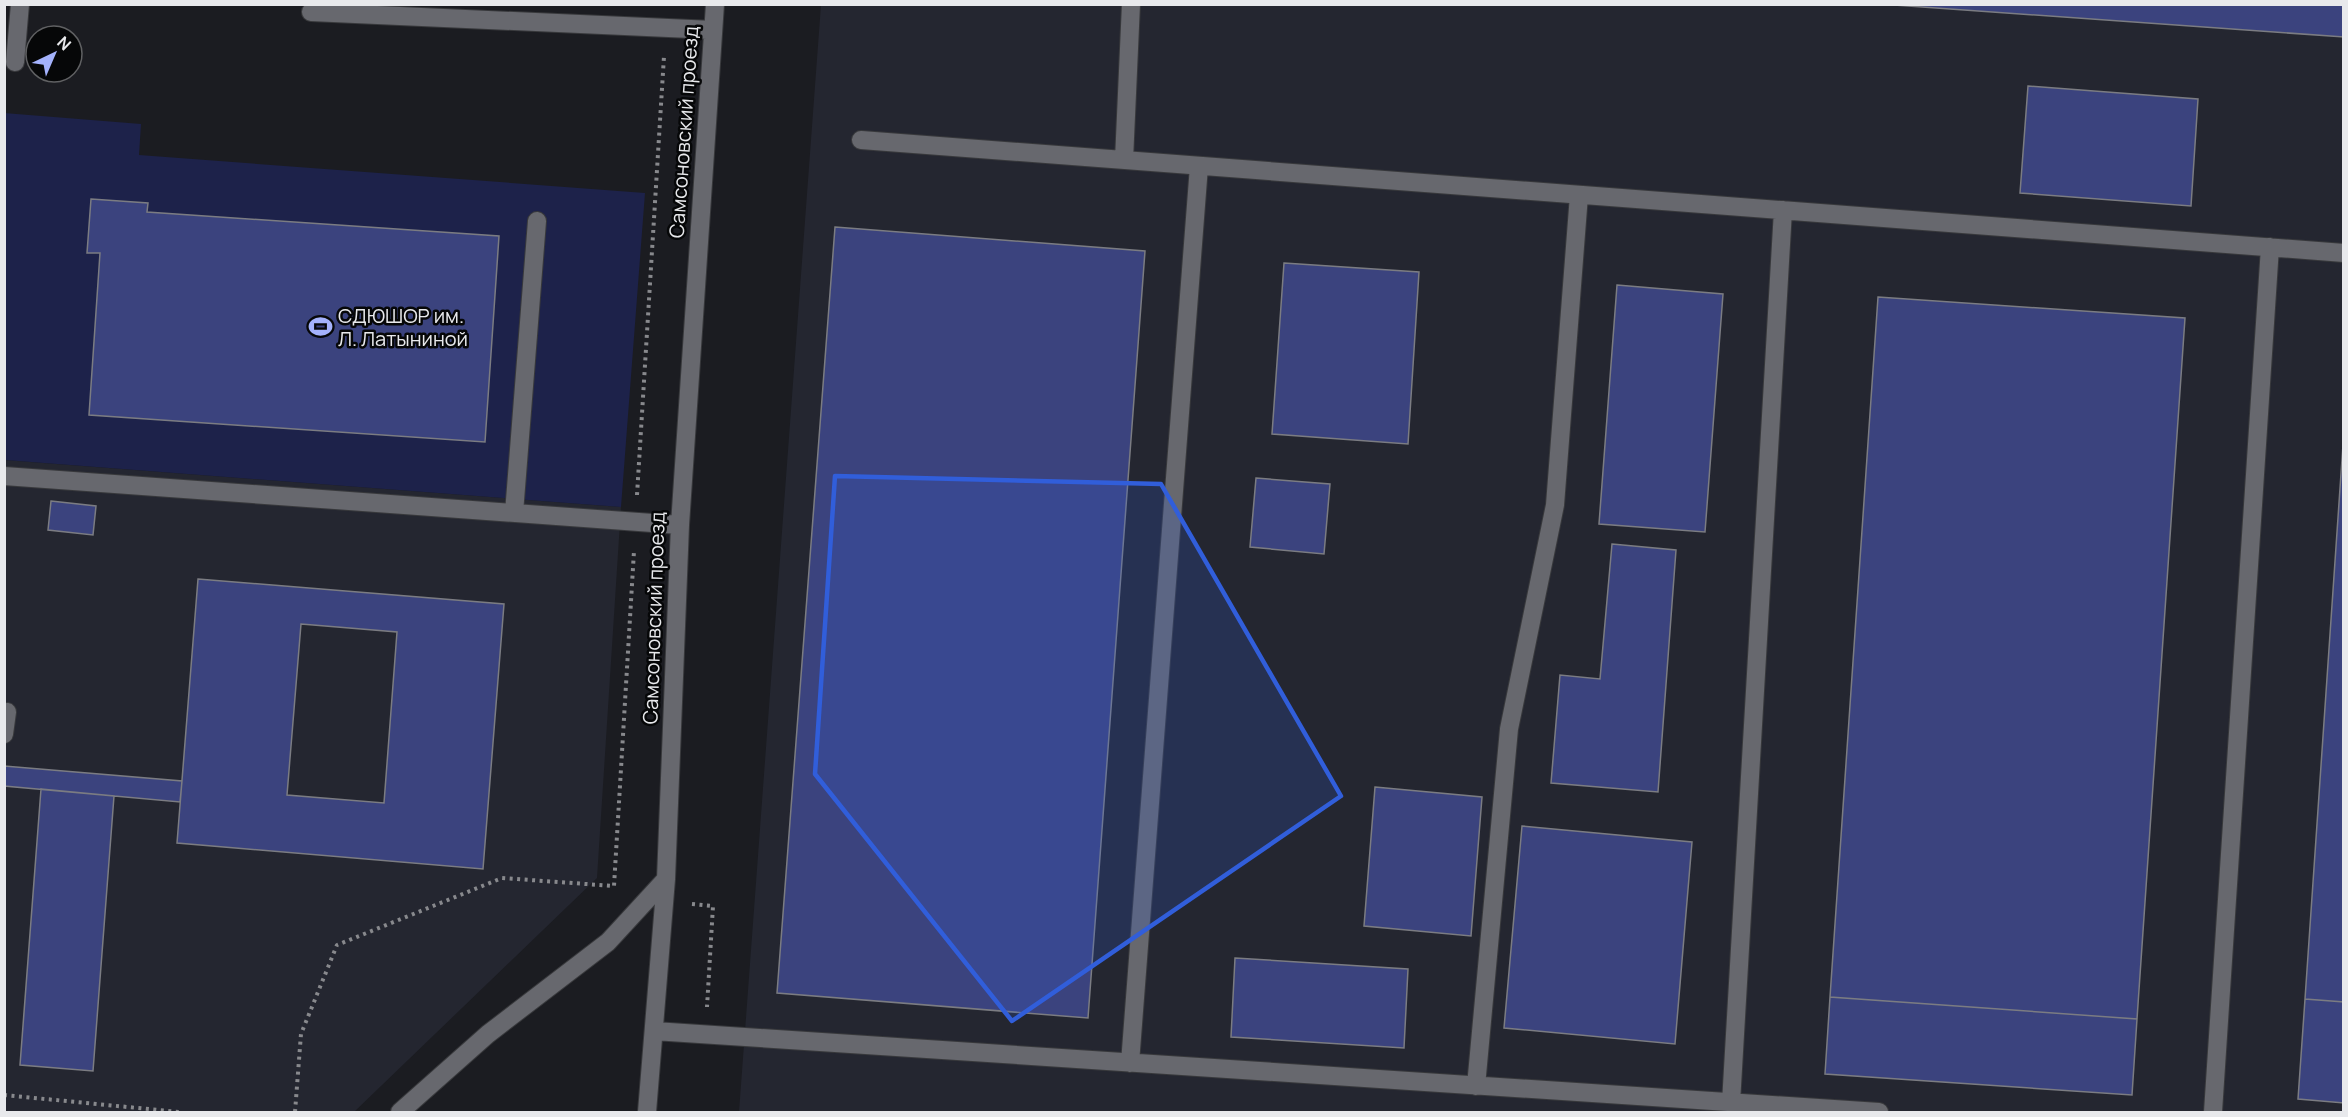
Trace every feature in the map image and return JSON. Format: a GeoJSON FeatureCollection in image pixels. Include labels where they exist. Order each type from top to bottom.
{"type":"FeatureCollection","features":[{"type":"Feature","properties":{"kind":"street"},"geometry":{"type":"LineString","coordinates":[[15,62],[20,4]]}},
{"type":"Feature","properties":{"kind":"street","name":"Самсоновский проезд"},"geometry":{"type":"LineString","coordinates":[[647,1113],[666,879],[680,525],[715,4]]}},
{"type":"Feature","properties":{"kind":"street"},"geometry":{"type":"LineString","coordinates":[[1124,160],[1131,4]]}},
{"type":"Feature","properties":{"kind":"street"},"geometry":{"type":"LineString","coordinates":[[311,12],[713,30]]}},
{"type":"Feature","properties":{"kind":"street"},"geometry":{"type":"LineString","coordinates":[[861,140],[2343,253]]}},
{"type":"Feature","properties":{"kind":"street"},"geometry":{"type":"LineString","coordinates":[[1130,1063],[1200,166]]}},
{"type":"Feature","properties":{"kind":"street"},"geometry":{"type":"LineString","coordinates":[[1476,1086],[1509,729],[1555,505],[1579,195]]}},
{"type":"Feature","properties":{"kind":"street"},"geometry":{"type":"LineString","coordinates":[[1731,1103],[1783,210]]}},
{"type":"Feature","properties":{"kind":"street"},"geometry":{"type":"LineString","coordinates":[[514,513],[537,222]]}},
{"type":"Feature","properties":{"kind":"street"},"geometry":{"type":"LineString","coordinates":[[2213,1113],[2270,247]]}},
{"type":"Feature","properties":{"kind":"street"},"geometry":{"type":"LineString","coordinates":[[4,476],[680,525]]}},
{"type":"Feature","properties":{"kind":"street"},"geometry":{"type":"LineString","coordinates":[[4,734],[7,712]]}},
{"type":"Feature","properties":{"kind":"street"},"geometry":{"type":"LineString","coordinates":[[400,1113],[488,1034],[608,942],[666,879]]}},
{"type":"Feature","properties":{"kind":"street"},"geometry":{"type":"LineString","coordinates":[[654,1031],[1879,1113]]}},
{"type":"Feature","properties":{"kind":"path"},"geometry":{"type":"LineString","coordinates":[[294,1113],[301,1034],[338,945],[502,878],[614,886],[666,27]]}},
{"type":"Feature","properties":{"kind":"path"},"geometry":{"type":"LineString","coordinates":[[4,1095],[179,1113]]}},
{"type":"Feature","properties":{"kind":"highlighted area"},"geometry":{"type":"Polygon","coordinates":[[[835,476],[1161,484],[1341,796],[1012,1021],[815,774],[835,476]]]}},
{"type":"Feature","properties":{"kind":"shaded area"},"geometry":{"type":"Polygon","coordinates":[[[821,5],[2343,5],[2343,1112],[739,1112],[821,5]]]}},
{"type":"Feature","properties":{"kind":"shaded area","name":"СДЮШОР им. Л. Латыниной"},"geometry":{"type":"Polygon","coordinates":[[[4,113],[141,124],[139,155],[645,193],[621,507],[5,460],[4,113]]]}},
{"type":"Feature","properties":{"kind":"shaded area"},"geometry":{"type":"Polygon","coordinates":[[[4,460],[621,507],[597,878],[354,1112],[5,1112],[4,460]]]}},
{"type":"Feature","properties":{"kind":"building"},"geometry":{"type":"Polygon","coordinates":[[[1880,4],[2344,4],[2344,37],[1880,4]]]}},
{"type":"Feature","properties":{"kind":"building"},"geometry":{"type":"Polygon","coordinates":[[[2028,86],[2198,99],[2191,206],[2020,193],[2028,86]]]}},
{"type":"Feature","properties":{"kind":"building"},"geometry":{"type":"Polygon","coordinates":[[[91,199],[148,203],[147,212],[499,236],[485,442],[89,415],[100,253],[87,253],[91,199]]]}},
{"type":"Feature","properties":{"kind":"building"},"geometry":{"type":"Polygon","coordinates":[[[835,227],[1145,251],[1088,1018],[777,993],[835,227]]]}},
{"type":"Feature","properties":{"kind":"building"},"geometry":{"type":"Polygon","coordinates":[[[1284,263],[1419,272],[1408,444],[1272,434],[1284,263]]]}},
{"type":"Feature","properties":{"kind":"building"},"geometry":{"type":"Polygon","coordinates":[[[1617,285],[1723,294],[1705,532],[1599,524],[1617,285]]]}},
{"type":"Feature","properties":{"kind":"building"},"geometry":{"type":"Polygon","coordinates":[[[1878,297],[2185,318],[2137,1019],[1830,997],[1878,297]]]}},
{"type":"Feature","properties":{"kind":"building"},"geometry":{"type":"Polygon","coordinates":[[[2344,430],[2344,1002],[2305,999],[2344,430]]]}},
{"type":"Feature","properties":{"kind":"building"},"geometry":{"type":"Polygon","coordinates":[[[1256,478],[1330,484],[1324,554],[1250,547],[1256,478]]]}},
{"type":"Feature","properties":{"kind":"building"},"geometry":{"type":"Polygon","coordinates":[[[51,501],[96,506],[93,535],[48,530],[51,501]]]}},
{"type":"Feature","properties":{"kind":"building"},"geometry":{"type":"Polygon","coordinates":[[[1612,544],[1676,550],[1658,792],[1551,783],[1560,675],[1600,679],[1612,544]]]}},
{"type":"Feature","properties":{"kind":"building"},"geometry":{"type":"Polygon","coordinates":[[[198,579],[504,604],[483,869],[177,843],[198,579]],[[301,624],[287,795],[384,803],[397,632],[301,624]]]}},
{"type":"Feature","properties":{"kind":"building"},"geometry":{"type":"Polygon","coordinates":[[[4,766],[182,781],[180,802],[4,786],[4,766]]]}},
{"type":"Feature","properties":{"kind":"building"},"geometry":{"type":"Polygon","coordinates":[[[1375,787],[1482,797],[1471,936],[1364,926],[1375,787]]]}},
{"type":"Feature","properties":{"kind":"building"},"geometry":{"type":"Polygon","coordinates":[[[41,789],[114,796],[93,1071],[20,1065],[41,789]]]}},
{"type":"Feature","properties":{"kind":"building"},"geometry":{"type":"Polygon","coordinates":[[[1522,826],[1692,842],[1675,1044],[1504,1028],[1522,826]]]}},
{"type":"Feature","properties":{"kind":"building"},"geometry":{"type":"Polygon","coordinates":[[[1235,958],[1408,969],[1404,1048],[1231,1037],[1235,958]]]}},
{"type":"Feature","properties":{"kind":"building"},"geometry":{"type":"Polygon","coordinates":[[[1830,997],[2137,1019],[2132,1095],[1825,1074],[1830,997]]]}},
{"type":"Feature","properties":{"kind":"building"},"geometry":{"type":"Polygon","coordinates":[[[2305,999],[2344,1002],[2344,1103],[2298,1099],[2305,999]]]}},
{"type":"Feature","properties":{"kind":"place","name":"СДЮШОР им. Л. Латыниной"},"geometry":{"type":"Point","coordinates":[320,327]}}]}
